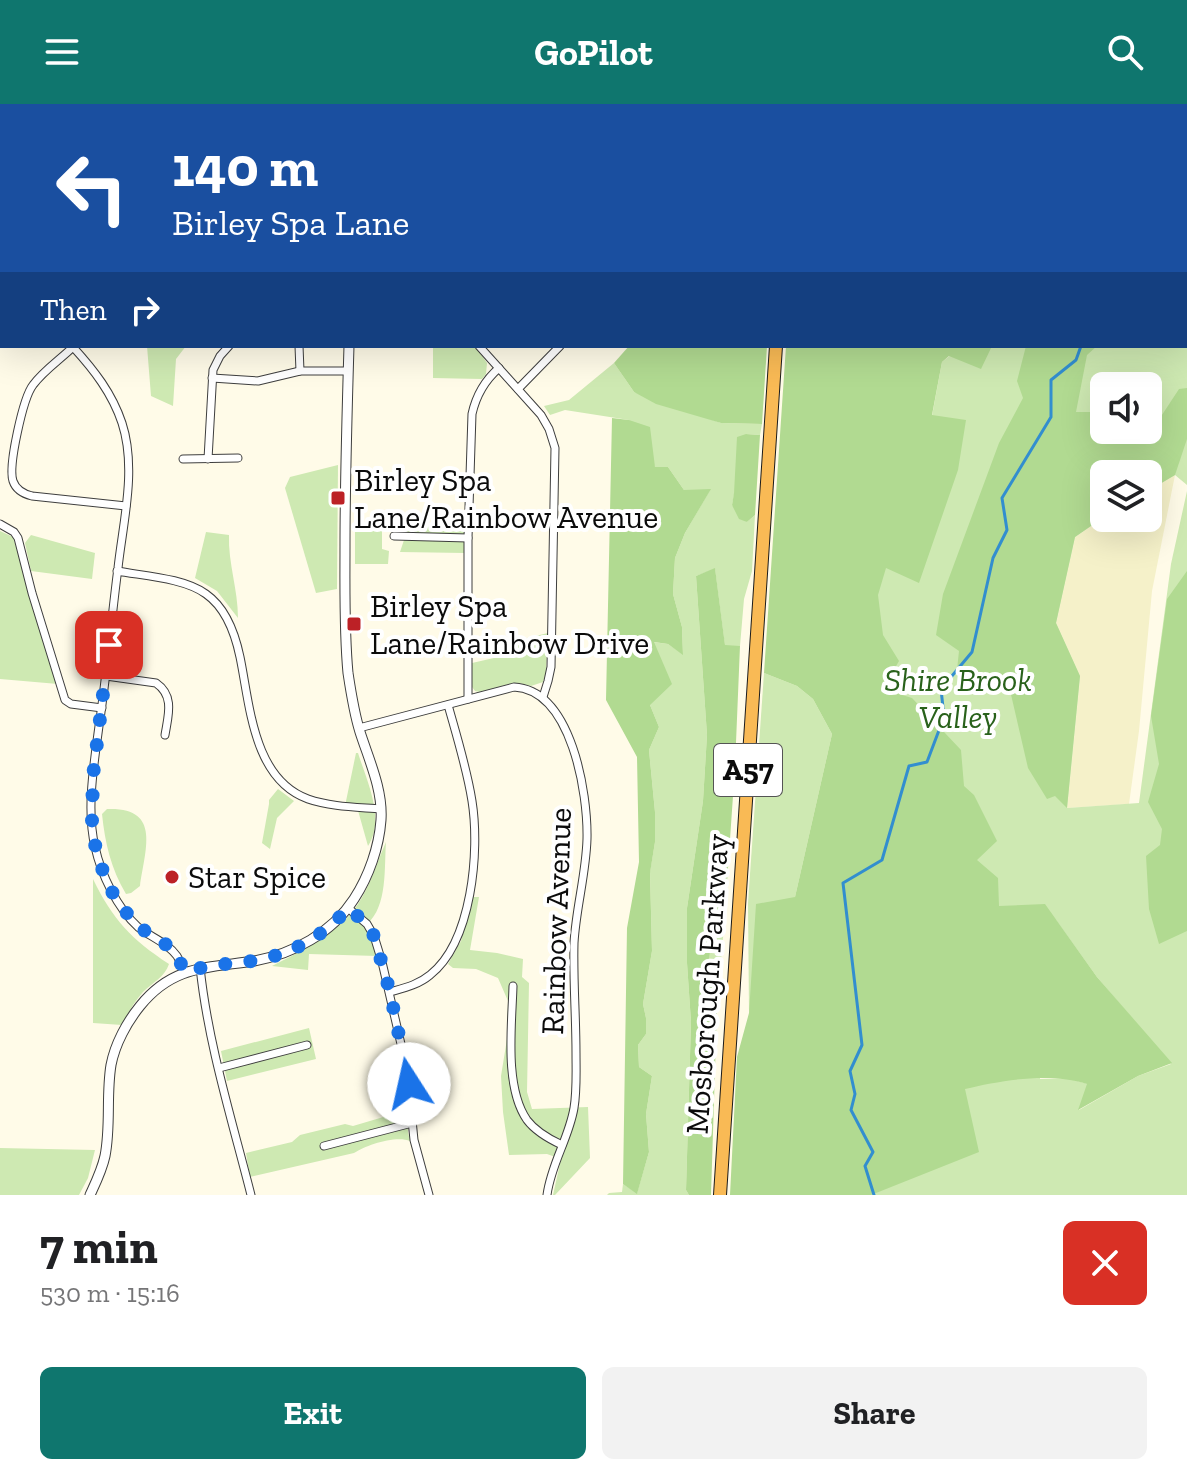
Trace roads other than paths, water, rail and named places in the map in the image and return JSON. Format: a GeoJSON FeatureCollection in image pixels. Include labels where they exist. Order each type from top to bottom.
{"type":"FeatureCollection","features":[{"type":"Feature","properties":{"kind":"highway","name":"Mosborough Parkway"},"geometry":{"type":"LineString","coordinates":[[720,1195],[776,348]]}},
{"type":"Feature","properties":{"kind":"street"},"geometry":{"type":"LineString","coordinates":[[72,348],[39,378],[27,395],[19,426],[13,482],[22,493],[32,496],[126,506]]}},
{"type":"Feature","properties":{"kind":"street"},"geometry":{"type":"LineString","coordinates":[[76,348],[110,395],[122,423],[129,457],[126,506],[95,751],[93,837],[107,883],[127,914],[137,926],[176,954],[185,972]]}},
{"type":"Feature","properties":{"kind":"street"},"geometry":{"type":"LineString","coordinates":[[208,459],[212,378],[215,364],[227,348]]}},
{"type":"Feature","properties":{"kind":"street"},"geometry":{"type":"LineString","coordinates":[[299,348],[300,371]]}},
{"type":"Feature","properties":{"kind":"street"},"geometry":{"type":"LineString","coordinates":[[90,1195],[105,1155],[111,1065],[118,1042],[146,998],[185,972],[275,956],[293,950],[324,932],[348,908],[372,861],[381,809],[359,728],[350,684],[346,639],[345,478],[349,348]]}},
{"type":"Feature","properties":{"kind":"street"},"geometry":{"type":"LineString","coordinates":[[359,728],[514,687],[528,689],[543,697],[551,667],[555,448],[541,415],[481,348]]}},
{"type":"Feature","properties":{"kind":"street"},"geometry":{"type":"LineString","coordinates":[[518,389],[558,348]]}},
{"type":"Feature","properties":{"kind":"street"},"geometry":{"type":"LineString","coordinates":[[468,699],[472,411],[482,387],[499,368]]}},
{"type":"Feature","properties":{"kind":"street"},"geometry":{"type":"LineString","coordinates":[[212,378],[258,381],[300,371],[348,371]]}},
{"type":"Feature","properties":{"kind":"street"},"geometry":{"type":"LineString","coordinates":[[183,459],[238,458]]}},
{"type":"Feature","properties":{"kind":"street"},"geometry":{"type":"LineString","coordinates":[[0,524],[18,538],[65,700],[76,705],[102,708]]}},
{"type":"Feature","properties":{"kind":"street"},"geometry":{"type":"LineString","coordinates":[[394,536],[468,538]]}},
{"type":"Feature","properties":{"kind":"street"},"geometry":{"type":"LineString","coordinates":[[117,571],[195,587],[222,611],[235,638],[260,746],[284,783],[307,799],[381,809]]}},
{"type":"Feature","properties":{"kind":"street"},"geometry":{"type":"LineString","coordinates":[[106,676],[161,686],[169,700],[165,735]]}},
{"type":"Feature","properties":{"kind":"street","name":"Rainbow Avenue"},"geometry":{"type":"LineString","coordinates":[[543,697],[555,711],[567,736],[582,783],[586,820],[586,856],[574,943],[576,1086],[572,1119],[553,1169],[547,1195]]}},
{"type":"Feature","properties":{"kind":"street"},"geometry":{"type":"LineString","coordinates":[[390,992],[425,979],[441,965],[457,937],[468,903],[474,817],[468,779],[448,705]]}},
{"type":"Feature","properties":{"kind":"street"},"geometry":{"type":"LineString","coordinates":[[348,908],[367,924],[374,936],[390,992],[407,1070],[414,1140],[429,1195]]}},
{"type":"Feature","properties":{"kind":"street"},"geometry":{"type":"LineString","coordinates":[[200,967],[203,996],[219,1068],[251,1195]]}},
{"type":"Feature","properties":{"kind":"street"},"geometry":{"type":"LineString","coordinates":[[513,986],[512,1062],[520,1106],[534,1128],[562,1145]]}},
{"type":"Feature","properties":{"kind":"street"},"geometry":{"type":"LineString","coordinates":[[219,1068],[307,1045]]}},
{"type":"Feature","properties":{"kind":"street"},"geometry":{"type":"LineString","coordinates":[[324,1146],[412,1123]]}},
{"type":"Feature","properties":{"kind":"waterway"},"geometry":{"type":"LineString","coordinates":[[874,1195],[865,1166],[873,1152],[851,1110],[855,1094],[850,1071],[862,1045],[843,883],[882,860],[909,766],[927,762],[944,717],[941,689],[972,652],[993,558],[1007,530],[1002,498],[1051,417],[1051,380],[1076,360],[1080,348]]}},
{"type":"Feature","properties":{"kind":"place","name":"Birley Spa Lane/Rainbow Avenue"},"geometry":{"type":"Point","coordinates":[338,498]}},
{"type":"Feature","properties":{"kind":"place","name":"Birley Spa Lane/Rainbow Drive"},"geometry":{"type":"Point","coordinates":[354,624]}},
{"type":"Feature","properties":{"kind":"place","name":"Star Spice"},"geometry":{"type":"Point","coordinates":[172,877]}},
{"type":"Feature","properties":{"kind":"park label","name":"Shire Brook Valley"},"geometry":{"type":"Point","coordinates":[958,698]}}]}
